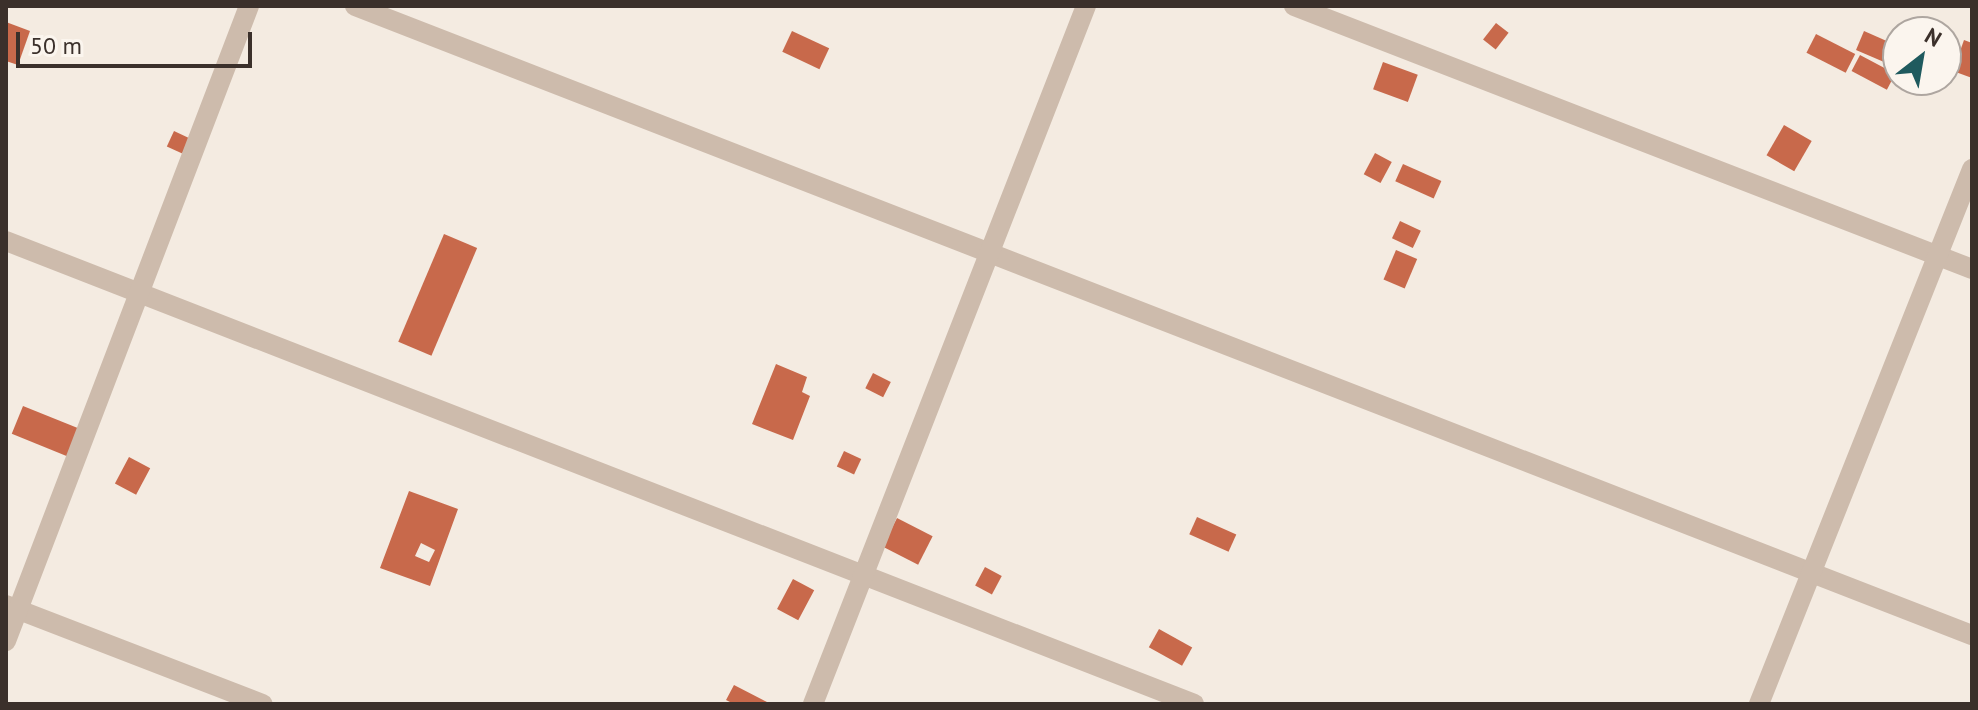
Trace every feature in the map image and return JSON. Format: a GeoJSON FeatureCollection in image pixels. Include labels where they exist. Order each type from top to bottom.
{"type":"FeatureCollection","features":[{"type":"Feature","properties":{"kind":"street"},"geometry":{"type":"LineString","coordinates":[[6,641],[12,607],[139,293],[249,6]]}},
{"type":"Feature","properties":{"kind":"street"},"geometry":{"type":"LineString","coordinates":[[355,6],[1972,635]]}},
{"type":"Feature","properties":{"kind":"street"},"geometry":{"type":"LineString","coordinates":[[813,704],[1086,6]]}},
{"type":"Feature","properties":{"kind":"street"},"geometry":{"type":"LineString","coordinates":[[1294,6],[1972,269]]}},
{"type":"Feature","properties":{"kind":"street"},"geometry":{"type":"LineString","coordinates":[[1759,704],[1972,169]]}},
{"type":"Feature","properties":{"kind":"street"},"geometry":{"type":"LineString","coordinates":[[6,241],[1194,704]]}},
{"type":"Feature","properties":{"kind":"street"},"geometry":{"type":"LineString","coordinates":[[12,607],[263,704]]}},
{"type":"Feature","properties":{"kind":"building"},"geometry":{"type":"Polygon","coordinates":[[[6,22],[30,31],[18,65],[6,61],[6,22]]]}},
{"type":"Feature","properties":{"kind":"building"},"geometry":{"type":"Polygon","coordinates":[[[1496,23],[1509,33],[1496,49],[1483,40],[1496,23]]]}},
{"type":"Feature","properties":{"kind":"building"},"geometry":{"type":"Polygon","coordinates":[[[792,31],[829,48],[819,69],[782,52],[792,31]]]}},
{"type":"Feature","properties":{"kind":"building"},"geometry":{"type":"Polygon","coordinates":[[[1864,31],[1882,39],[1882,61],[1856,50],[1864,31]]]}},
{"type":"Feature","properties":{"kind":"building"},"geometry":{"type":"Polygon","coordinates":[[[1816,34],[1855,54],[1846,73],[1806,53],[1816,34]]]}},
{"type":"Feature","properties":{"kind":"building"},"geometry":{"type":"Polygon","coordinates":[[[1964,40],[1972,43],[1972,78],[1962,74],[1964,40]]]}},
{"type":"Feature","properties":{"kind":"building"},"geometry":{"type":"Polygon","coordinates":[[[1860,55],[1882,67],[1882,87],[1852,71],[1860,55]]]}},
{"type":"Feature","properties":{"kind":"building"},"geometry":{"type":"Polygon","coordinates":[[[1383,62],[1418,75],[1408,102],[1373,89],[1383,62]]]}},
{"type":"Feature","properties":{"kind":"building"},"geometry":{"type":"Polygon","coordinates":[[[1784,125],[1812,141],[1794,171],[1766,155],[1784,125]]]}},
{"type":"Feature","properties":{"kind":"building"},"geometry":{"type":"Polygon","coordinates":[[[174,131],[189,138],[182,154],[167,146],[174,131]]]}},
{"type":"Feature","properties":{"kind":"building"},"geometry":{"type":"Polygon","coordinates":[[[1375,153],[1392,162],[1381,183],[1364,174],[1375,153]]]}},
{"type":"Feature","properties":{"kind":"building"},"geometry":{"type":"Polygon","coordinates":[[[1403,164],[1441,181],[1434,198],[1395,181],[1403,164]]]}},
{"type":"Feature","properties":{"kind":"building"},"geometry":{"type":"Polygon","coordinates":[[[1400,221],[1421,231],[1413,248],[1392,238],[1400,221]]]}},
{"type":"Feature","properties":{"kind":"building"},"geometry":{"type":"Polygon","coordinates":[[[444,234],[477,248],[431,356],[398,342],[444,234]]]}},
{"type":"Feature","properties":{"kind":"building"},"geometry":{"type":"Polygon","coordinates":[[[1396,250],[1417,259],[1405,288],[1383,279],[1396,250]]]}},
{"type":"Feature","properties":{"kind":"building"},"geometry":{"type":"Polygon","coordinates":[[[776,364],[807,377],[802,392],[810,396],[793,440],[752,424],[776,364]]]}},
{"type":"Feature","properties":{"kind":"building"},"geometry":{"type":"Polygon","coordinates":[[[873,373],[891,382],[883,397],[865,388],[873,373]]]}},
{"type":"Feature","properties":{"kind":"building"},"geometry":{"type":"Polygon","coordinates":[[[23,406],[81,430],[70,457],[12,434],[23,406]]]}},
{"type":"Feature","properties":{"kind":"building"},"geometry":{"type":"Polygon","coordinates":[[[844,451],[861,459],[854,474],[837,466],[844,451]]]}},
{"type":"Feature","properties":{"kind":"building"},"geometry":{"type":"Polygon","coordinates":[[[129,457],[150,468],[136,495],[115,483],[129,457]]]}},
{"type":"Feature","properties":{"kind":"building"},"geometry":{"type":"Polygon","coordinates":[[[409,491],[458,509],[430,586],[380,568],[409,491]],[[421,543],[415,556],[429,562],[435,550],[421,543]]]}},
{"type":"Feature","properties":{"kind":"building"},"geometry":{"type":"Polygon","coordinates":[[[1197,517],[1236,534],[1229,552],[1189,534],[1197,517]]]}},
{"type":"Feature","properties":{"kind":"building"},"geometry":{"type":"Polygon","coordinates":[[[897,518],[933,536],[918,565],[882,547],[897,518]]]}},
{"type":"Feature","properties":{"kind":"building"},"geometry":{"type":"Polygon","coordinates":[[[985,567],[1002,576],[992,594],[975,586],[985,567]]]}},
{"type":"Feature","properties":{"kind":"building"},"geometry":{"type":"Polygon","coordinates":[[[793,579],[814,590],[798,620],[777,609],[793,579]]]}},
{"type":"Feature","properties":{"kind":"building"},"geometry":{"type":"Polygon","coordinates":[[[1159,629],[1192,647],[1182,666],[1149,647],[1159,629]]]}},
{"type":"Feature","properties":{"kind":"building"},"geometry":{"type":"Polygon","coordinates":[[[734,685],[771,704],[734,704],[726,700],[734,685]]]}}]}
